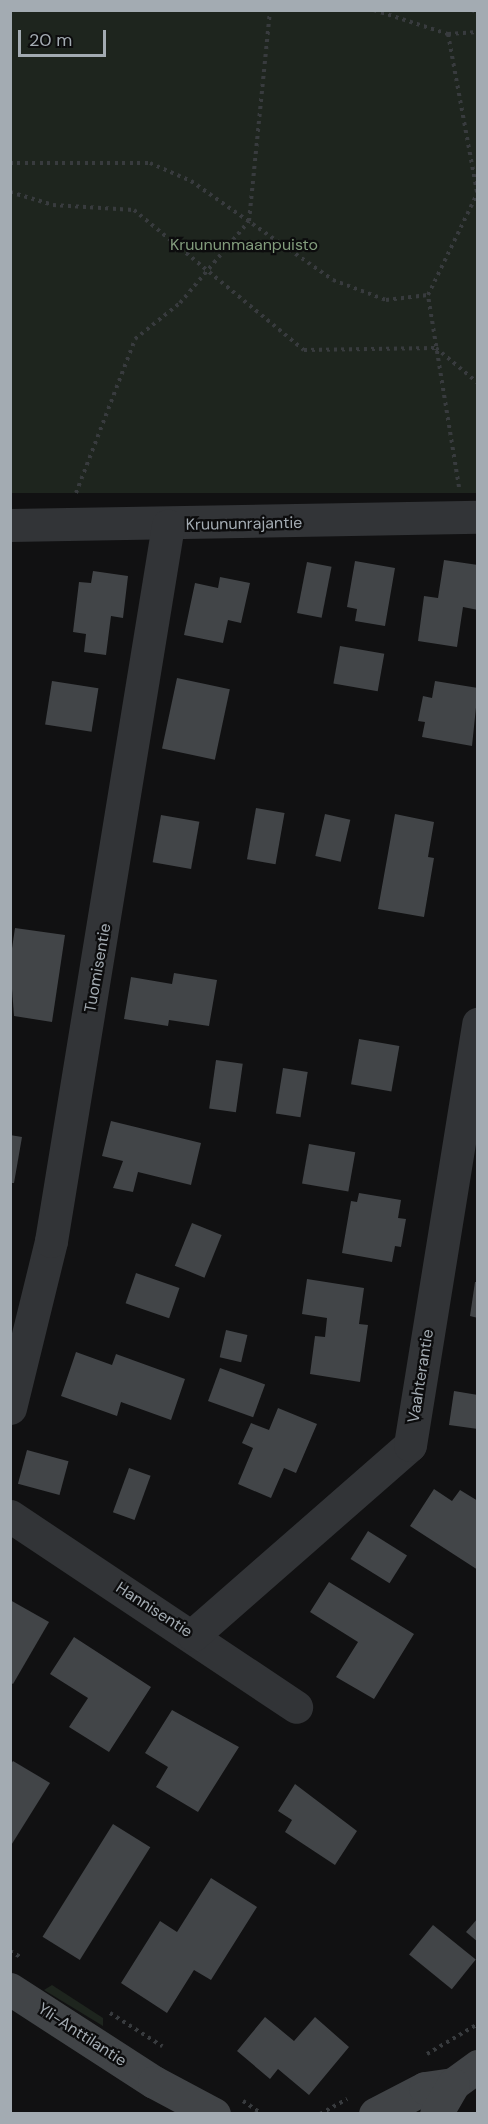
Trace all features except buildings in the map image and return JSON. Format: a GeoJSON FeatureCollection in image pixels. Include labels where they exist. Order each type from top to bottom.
{"type":"FeatureCollection","features":[{"type":"Feature","properties":{"kind":"street","name":"Kruununrajantie"},"geometry":{"type":"LineString","coordinates":[[10,525],[168,525],[471,517]]}},
{"type":"Feature","properties":{"kind":"street","name":"Tuomisentie"},"geometry":{"type":"LineString","coordinates":[[10,1408],[51,1241],[168,525]]}},
{"type":"Feature","properties":{"kind":"street","name":"Vaahterantie"},"geometry":{"type":"LineString","coordinates":[[193,1635],[410,1445],[477,1023]]}},
{"type":"Feature","properties":{"kind":"street","name":"Hannisentie"},"geometry":{"type":"LineString","coordinates":[[10,1516],[193,1635],[296,1707]]}},
{"type":"Feature","properties":{"kind":"street","name":"Yli-Anttilantie"},"geometry":{"type":"LineString","coordinates":[[10,1989],[154,2082],[201,2103],[214,2114]]}},
{"type":"Feature","properties":{"kind":"street"},"geometry":{"type":"LineString","coordinates":[[375,2114],[425,2088],[465,2075]]}},
{"type":"Feature","properties":{"kind":"street"},"geometry":{"type":"LineString","coordinates":[[436,2114],[465,2075]]}},
{"type":"Feature","properties":{"kind":"street","name":"Yli-Anttilantie"},"geometry":{"type":"LineString","coordinates":[[154,2082],[173,2114]]}},
{"type":"Feature","properties":{"kind":"path"},"geometry":{"type":"LineString","coordinates":[[64,524],[135,339],[180,303],[249,221],[270,10]]}},
{"type":"Feature","properties":{"kind":"path"},"geometry":{"type":"LineString","coordinates":[[374,10],[448,33],[477,32]]}},
{"type":"Feature","properties":{"kind":"path"},"geometry":{"type":"LineString","coordinates":[[472,10],[477,12]]}},
{"type":"Feature","properties":{"kind":"path"},"geometry":{"type":"LineString","coordinates":[[448,33],[477,193],[428,295],[436,348],[471,517]]}},
{"type":"Feature","properties":{"kind":"path"},"geometry":{"type":"LineString","coordinates":[[10,163],[150,163],[191,181],[333,280],[386,300],[428,295]]}},
{"type":"Feature","properties":{"kind":"path"},"geometry":{"type":"LineString","coordinates":[[10,192],[53,205],[134,210],[303,350],[436,348],[477,383]]}},
{"type":"Feature","properties":{"kind":"green space","name":"Kruununmaanpuisto"},"geometry":{"type":"Polygon","coordinates":[[[10,11],[477,11],[477,493],[10,493],[10,11]]]}},
{"type":"Feature","properties":{"kind":"green space"},"geometry":{"type":"Polygon","coordinates":[[[52,1985],[103,2018],[103,2026],[44,1990],[52,1985]]]}}]}
